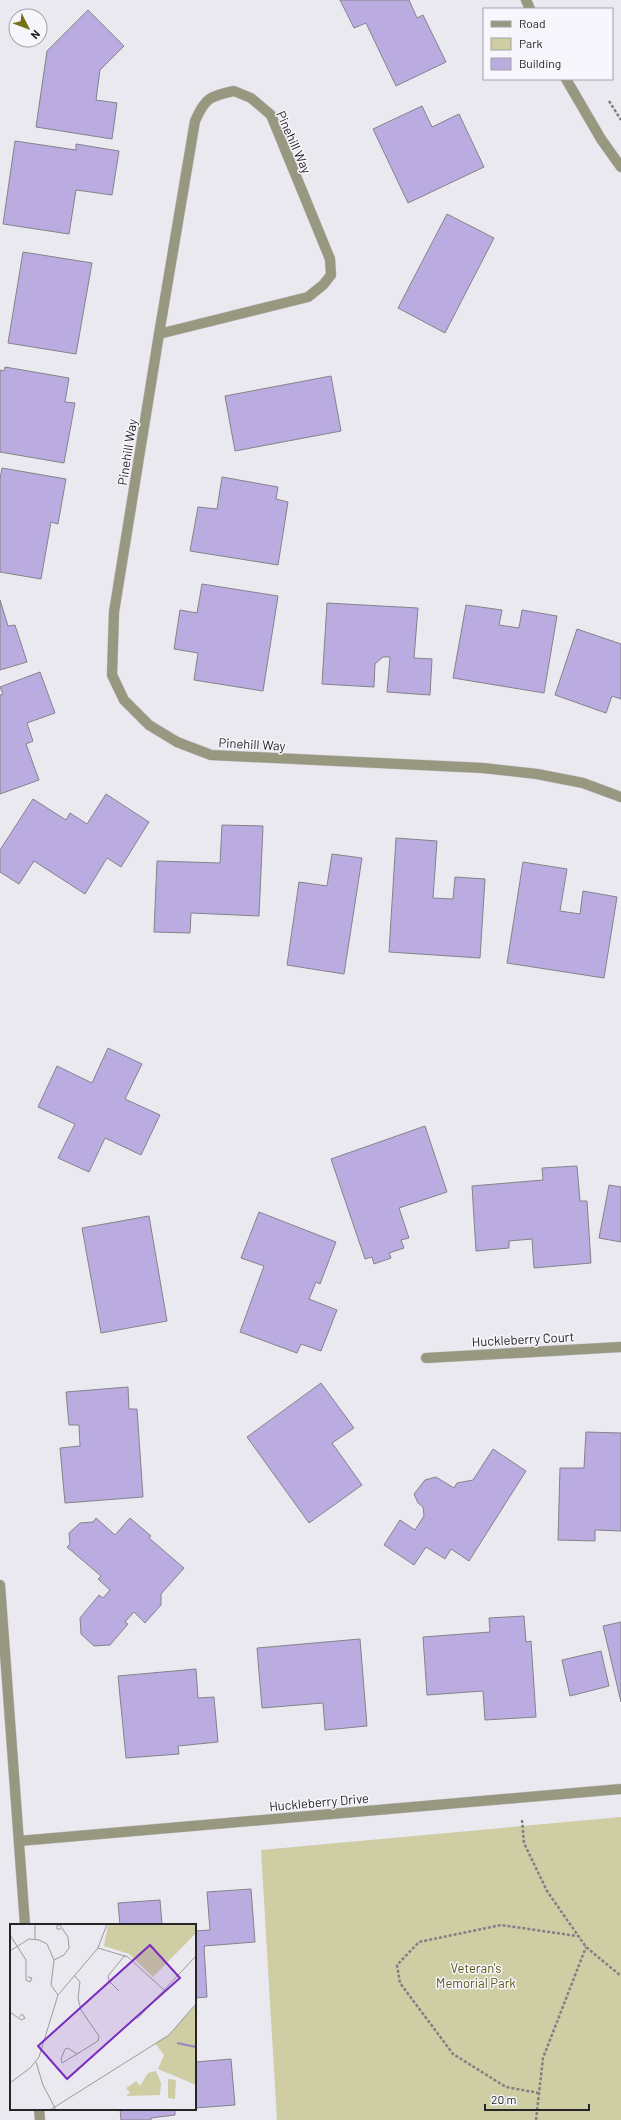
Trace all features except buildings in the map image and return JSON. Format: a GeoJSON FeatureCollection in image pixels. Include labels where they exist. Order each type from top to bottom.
{"type":"FeatureCollection","features":[{"type":"Feature","properties":{"kind":"street"},"geometry":{"type":"LineString","coordinates":[[567,80],[601,140],[621,167]]}},
{"type":"Feature","properties":{"kind":"street","name":"Pinehill Way"},"geometry":{"type":"LineString","coordinates":[[159,334],[308,297],[323,285],[331,274],[330,259],[270,115],[251,98],[234,92],[212,95],[201,106],[195,121],[159,334],[114,612],[112,674],[124,700],[149,725],[177,742],[211,755],[483,768],[537,774],[583,784],[621,797]]}},
{"type":"Feature","properties":{"kind":"street","name":"Huckleberry Court"},"geometry":{"type":"LineString","coordinates":[[426,1358],[621,1347]]}},
{"type":"Feature","properties":{"kind":"street"},"geometry":{"type":"LineString","coordinates":[[0,1585],[25,1924]]}},
{"type":"Feature","properties":{"kind":"street","name":"Huckleberry Drive"},"geometry":{"type":"LineString","coordinates":[[19,1841],[621,1790]]}},
{"type":"Feature","properties":{"kind":"street"},"geometry":{"type":"LineString","coordinates":[[39,2110],[40,2120]]}},
{"type":"Feature","properties":{"kind":"path"},"geometry":{"type":"LineString","coordinates":[[520,1798],[524,1843],[547,1891],[586,1947],[621,1976]]}},
{"type":"Feature","properties":{"kind":"path"},"geometry":{"type":"LineString","coordinates":[[539,2093],[506,2087],[453,2054],[400,1983],[397,1965],[418,1942],[501,1925],[577,1936]]}},
{"type":"Feature","properties":{"kind":"path"},"geometry":{"type":"LineString","coordinates":[[536,2120],[543,2058],[586,1947]]}},
{"type":"Feature","properties":{"kind":"green space","name":"Veteran's Memorial Park"},"geometry":{"type":"Polygon","coordinates":[[[621,1817],[621,2120],[277,2120],[261,1850],[621,1817]]]}}]}
